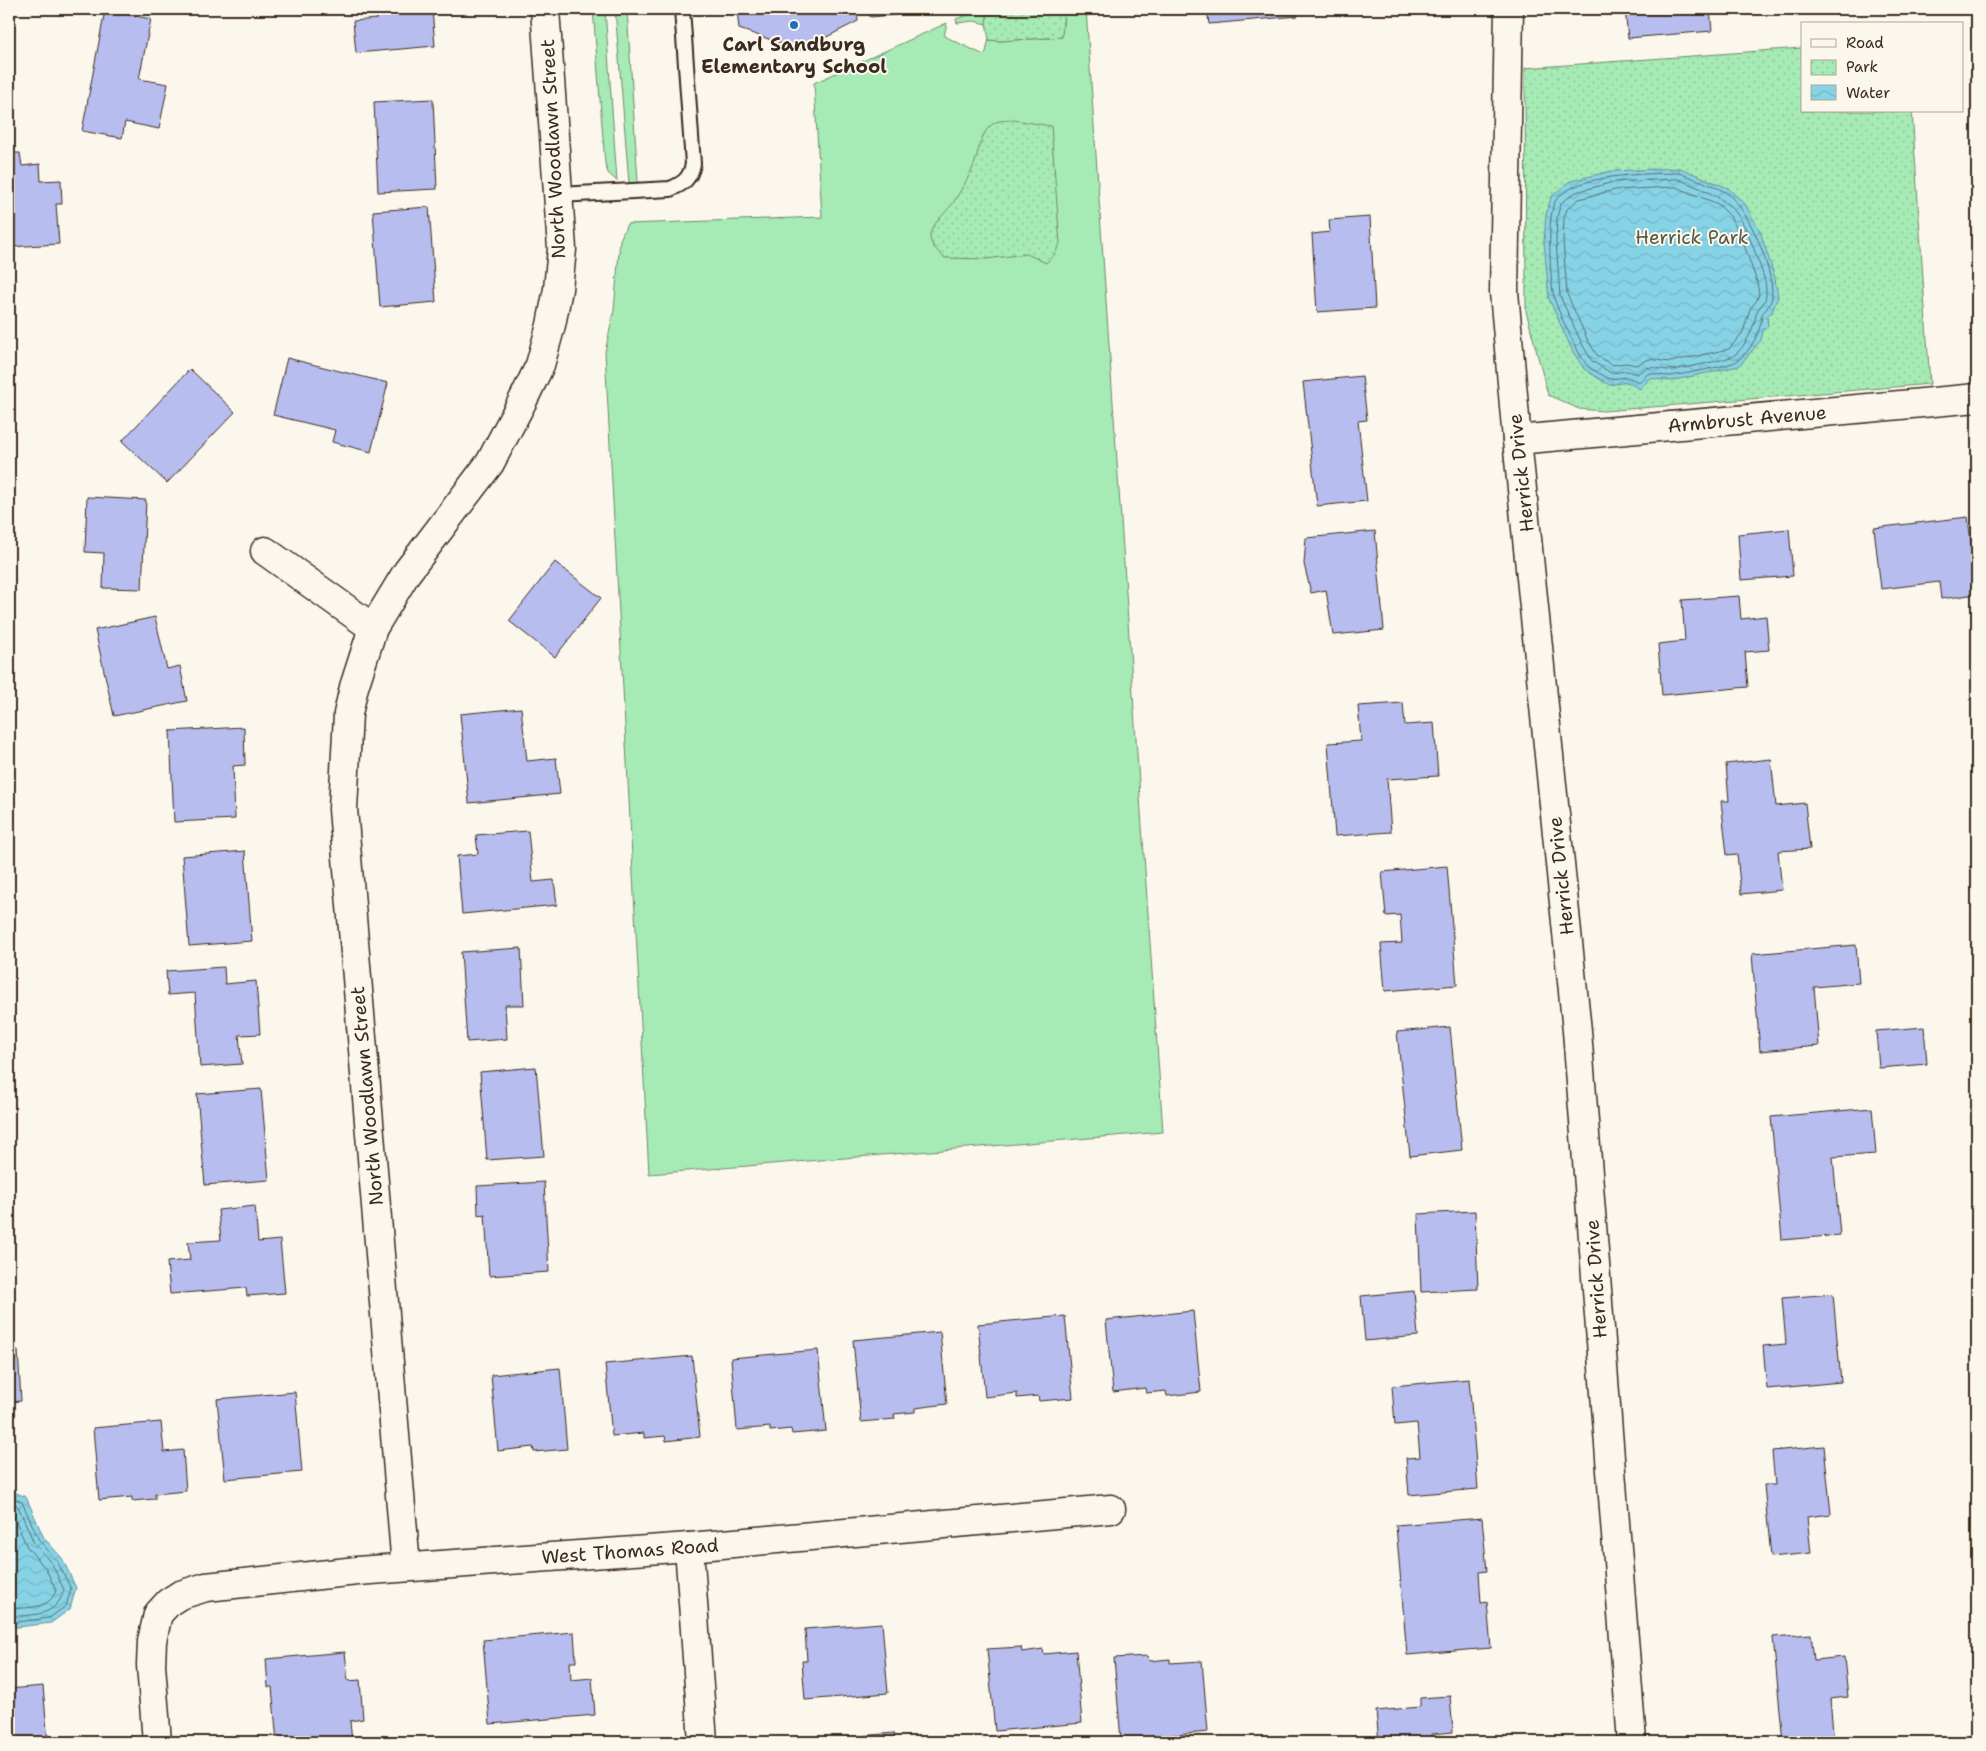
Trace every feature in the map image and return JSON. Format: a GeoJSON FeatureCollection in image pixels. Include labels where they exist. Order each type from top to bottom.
{"type":"FeatureCollection","features":[{"type":"Feature","properties":{"kind":"street","name":"North Woodlawn Street"},"geometry":{"type":"LineString","coordinates":[[406,1567],[343,809],[348,714],[354,687],[373,628],[407,572],[490,463],[540,365],[558,289],[562,249],[545,9]]}},
{"type":"Feature","properties":{"kind":"street","name":"Herrick Drive"},"geometry":{"type":"LineString","coordinates":[[1509,9],[1504,292],[1517,440],[1577,1031],[1632,1742]]}},
{"type":"Feature","properties":{"kind":"street","name":"Armbrust Avenue"},"geometry":{"type":"LineString","coordinates":[[1517,440],[1977,398]]}},
{"type":"Feature","properties":{"kind":"street"},"geometry":{"type":"LineString","coordinates":[[265,551],[373,628]]}},
{"type":"Feature","properties":{"kind":"street","name":"West Thomas Road"},"geometry":{"type":"LineString","coordinates":[[157,1742],[151,1666],[152,1641],[158,1614],[180,1595],[206,1587],[356,1570],[689,1547],[1111,1509]]}},
{"type":"Feature","properties":{"kind":"street"},"geometry":{"type":"LineString","coordinates":[[689,1547],[702,1742]]}},
{"type":"Feature","properties":{"kind":"lane"},"geometry":{"type":"LineString","coordinates":[[559,196],[670,189],[681,184],[691,175],[692,164],[682,9]]}},
{"type":"Feature","properties":{"kind":"green space"},"geometry":{"type":"Polygon","coordinates":[[[593,9],[605,9],[617,181],[608,173],[605,164],[593,9]]]}},
{"type":"Feature","properties":{"kind":"green space"},"geometry":{"type":"Polygon","coordinates":[[[615,9],[627,9],[638,182],[629,183],[615,9]]]}},
{"type":"Feature","properties":{"kind":"green space"},"geometry":{"type":"Polygon","coordinates":[[[972,9],[989,9],[986,24],[974,21],[957,23],[956,19],[971,14],[972,9]]]}},
{"type":"Feature","properties":{"kind":"green space"},"geometry":{"type":"Polygon","coordinates":[[[989,9],[1064,9],[1062,37],[989,40],[986,22],[989,9]]]}},
{"type":"Feature","properties":{"kind":"green space"},"geometry":{"type":"Polygon","coordinates":[[[1064,9],[1086,9],[1163,1132],[649,1174],[605,352],[614,310],[620,240],[627,224],[822,217],[814,83],[947,23],[944,36],[984,55],[989,38],[989,40],[1000,41],[1062,37],[1064,9]]]}},
{"type":"Feature","properties":{"kind":"green space","name":"Herrick Park"},"geometry":{"type":"Polygon","coordinates":[[[1801,48],[1801,112],[1912,112],[1930,384],[1604,411],[1579,409],[1548,395],[1526,311],[1525,68],[1801,48]]]}},
{"type":"Feature","properties":{"kind":"green space"},"geometry":{"type":"Polygon","coordinates":[[[1014,120],[1051,126],[1060,244],[1054,255],[1046,263],[1027,254],[986,259],[945,258],[932,243],[930,233],[932,228],[953,203],[965,183],[986,131],[997,122],[1014,120]]]}},
{"type":"Feature","properties":{"kind":"water"},"geometry":{"type":"Polygon","coordinates":[[[1680,168],[1728,188],[1745,204],[1760,231],[1775,278],[1778,297],[1772,312],[1767,316],[1768,326],[1763,331],[1761,340],[1739,366],[1670,381],[1650,378],[1640,389],[1627,382],[1609,385],[1584,369],[1572,350],[1549,299],[1544,241],[1546,215],[1551,197],[1570,181],[1612,171],[1680,168]]]}},
{"type":"Feature","properties":{"kind":"water"},"geometry":{"type":"Polygon","coordinates":[[[9,1491],[26,1497],[44,1538],[62,1558],[76,1588],[70,1609],[51,1623],[9,1628],[9,1491]]]}},
{"type":"Feature","properties":{"kind":"building"},"geometry":{"type":"Polygon","coordinates":[[[376,9],[432,9],[435,46],[356,53],[353,21],[377,19],[376,9]]]}},
{"type":"Feature","properties":{"kind":"building","name":"Carl Sandburg Elementary School"},"geometry":{"type":"Polygon","coordinates":[[[737,9],[866,9],[857,10],[858,21],[801,50],[739,29],[737,9]]]}},
{"type":"Feature","properties":{"kind":"building","name":"Carl Sandburg Elementary School"},"geometry":{"type":"Polygon","coordinates":[[[869,9],[961,9],[870,17],[869,9]]]}},
{"type":"Feature","properties":{"kind":"building"},"geometry":{"type":"Polygon","coordinates":[[[1207,9],[1297,9],[1298,16],[1209,24],[1207,9]]]}},
{"type":"Feature","properties":{"kind":"building"},"geometry":{"type":"Polygon","coordinates":[[[1625,9],[1710,9],[1712,31],[1628,38],[1625,9]]]}},
{"type":"Feature","properties":{"kind":"building"},"geometry":{"type":"Polygon","coordinates":[[[105,10],[151,19],[139,79],[168,84],[159,129],[125,122],[122,138],[82,131],[105,10]]]}},
{"type":"Feature","properties":{"kind":"building"},"geometry":{"type":"Polygon","coordinates":[[[433,99],[437,189],[378,192],[374,102],[433,99]]]}},
{"type":"Feature","properties":{"kind":"building"},"geometry":{"type":"Polygon","coordinates":[[[9,153],[20,153],[22,166],[40,164],[41,181],[61,180],[62,204],[56,204],[59,244],[9,247],[9,153]]]}},
{"type":"Feature","properties":{"kind":"building"},"geometry":{"type":"Polygon","coordinates":[[[429,207],[436,302],[380,307],[373,211],[429,207]]]}},
{"type":"Feature","properties":{"kind":"building"},"geometry":{"type":"Polygon","coordinates":[[[1370,217],[1375,308],[1317,312],[1312,234],[1330,232],[1329,220],[1370,217]]]}},
{"type":"Feature","properties":{"kind":"building"},"geometry":{"type":"Polygon","coordinates":[[[287,358],[388,383],[371,452],[332,442],[335,430],[273,415],[287,358]]]}},
{"type":"Feature","properties":{"kind":"building"},"geometry":{"type":"Polygon","coordinates":[[[190,369],[235,412],[167,483],[122,441],[190,369]]]}},
{"type":"Feature","properties":{"kind":"building"},"geometry":{"type":"Polygon","coordinates":[[[1362,376],[1367,420],[1358,421],[1367,501],[1317,506],[1303,382],[1362,376]]]}},
{"type":"Feature","properties":{"kind":"building"},"geometry":{"type":"Polygon","coordinates":[[[87,497],[146,500],[142,589],[103,588],[104,553],[85,552],[87,497]]]}},
{"type":"Feature","properties":{"kind":"building"},"geometry":{"type":"Polygon","coordinates":[[[1968,517],[1977,594],[1941,599],[1939,582],[1881,589],[1874,528],[1968,517]]]}},
{"type":"Feature","properties":{"kind":"building"},"geometry":{"type":"Polygon","coordinates":[[[1789,529],[1793,576],[1741,580],[1738,534],[1789,529]]]}},
{"type":"Feature","properties":{"kind":"building"},"geometry":{"type":"Polygon","coordinates":[[[1375,531],[1384,630],[1333,635],[1326,590],[1311,593],[1304,564],[1306,538],[1375,531]]]}},
{"type":"Feature","properties":{"kind":"building"},"geometry":{"type":"Polygon","coordinates":[[[555,562],[601,598],[555,657],[509,621],[555,562]]]}},
{"type":"Feature","properties":{"kind":"building"},"geometry":{"type":"Polygon","coordinates":[[[1739,596],[1741,619],[1766,616],[1769,650],[1745,652],[1748,687],[1662,695],[1658,644],[1685,641],[1682,600],[1739,596]]]}},
{"type":"Feature","properties":{"kind":"building"},"geometry":{"type":"Polygon","coordinates":[[[155,617],[167,669],[180,666],[187,701],[114,716],[95,630],[155,617]]]}},
{"type":"Feature","properties":{"kind":"building"},"geometry":{"type":"Polygon","coordinates":[[[1403,703],[1405,725],[1434,723],[1438,776],[1387,779],[1391,832],[1335,836],[1328,743],[1361,741],[1358,706],[1403,703]]]}},
{"type":"Feature","properties":{"kind":"building"},"geometry":{"type":"Polygon","coordinates":[[[521,708],[527,761],[556,758],[560,794],[469,803],[460,714],[521,708]]]}},
{"type":"Feature","properties":{"kind":"building"},"geometry":{"type":"Polygon","coordinates":[[[244,727],[245,765],[233,766],[235,819],[174,822],[170,731],[244,727]]]}},
{"type":"Feature","properties":{"kind":"building"},"geometry":{"type":"Polygon","coordinates":[[[1771,759],[1776,806],[1805,803],[1810,849],[1778,851],[1782,890],[1741,894],[1737,854],[1727,855],[1721,801],[1729,801],[1726,764],[1771,759]]]}},
{"type":"Feature","properties":{"kind":"building"},"geometry":{"type":"Polygon","coordinates":[[[528,831],[533,882],[554,880],[557,905],[462,914],[457,856],[478,854],[476,835],[528,831]]]}},
{"type":"Feature","properties":{"kind":"building"},"geometry":{"type":"Polygon","coordinates":[[[245,851],[252,941],[189,946],[182,856],[245,851]]]}},
{"type":"Feature","properties":{"kind":"building"},"geometry":{"type":"Polygon","coordinates":[[[1447,866],[1457,985],[1385,991],[1381,944],[1402,943],[1400,915],[1386,916],[1382,872],[1447,866]]]}},
{"type":"Feature","properties":{"kind":"building"},"geometry":{"type":"Polygon","coordinates":[[[1856,945],[1859,983],[1814,987],[1819,1046],[1760,1051],[1752,954],[1856,945]]]}},
{"type":"Feature","properties":{"kind":"building"},"geometry":{"type":"Polygon","coordinates":[[[521,948],[524,1005],[505,1005],[507,1039],[467,1042],[461,952],[521,948]]]}},
{"type":"Feature","properties":{"kind":"building"},"geometry":{"type":"Polygon","coordinates":[[[224,967],[225,984],[256,981],[260,1034],[239,1035],[242,1064],[200,1067],[195,993],[168,995],[166,971],[224,967]]]}},
{"type":"Feature","properties":{"kind":"building"},"geometry":{"type":"Polygon","coordinates":[[[1450,1027],[1462,1150],[1410,1156],[1397,1032],[1450,1027]]]}},
{"type":"Feature","properties":{"kind":"building"},"geometry":{"type":"Polygon","coordinates":[[[1924,1027],[1927,1064],[1879,1068],[1876,1031],[1924,1027]]]}},
{"type":"Feature","properties":{"kind":"building"},"geometry":{"type":"Polygon","coordinates":[[[536,1067],[544,1156],[487,1160],[480,1072],[536,1067]]]}},
{"type":"Feature","properties":{"kind":"building"},"geometry":{"type":"Polygon","coordinates":[[[261,1089],[269,1180],[205,1185],[197,1094],[261,1089]]]}},
{"type":"Feature","properties":{"kind":"building"},"geometry":{"type":"Polygon","coordinates":[[[1872,1108],[1876,1154],[1833,1157],[1840,1235],[1782,1240],[1771,1117],[1872,1108]]]}},
{"type":"Feature","properties":{"kind":"building"},"geometry":{"type":"Polygon","coordinates":[[[544,1182],[549,1272],[489,1276],[485,1214],[478,1215],[477,1186],[544,1182]]]}},
{"type":"Feature","properties":{"kind":"building"},"geometry":{"type":"Polygon","coordinates":[[[255,1206],[258,1242],[280,1240],[285,1293],[247,1296],[246,1288],[170,1294],[167,1262],[190,1260],[188,1242],[221,1240],[218,1210],[255,1206]]]}},
{"type":"Feature","properties":{"kind":"building"},"geometry":{"type":"Polygon","coordinates":[[[1475,1211],[1478,1289],[1421,1292],[1418,1214],[1475,1211]]]}},
{"type":"Feature","properties":{"kind":"building"},"geometry":{"type":"Polygon","coordinates":[[[1414,1291],[1418,1336],[1365,1341],[1361,1296],[1414,1291]]]}},
{"type":"Feature","properties":{"kind":"building"},"geometry":{"type":"Polygon","coordinates":[[[1833,1294],[1841,1382],[1767,1389],[1763,1346],[1786,1344],[1782,1298],[1833,1294]]]}},
{"type":"Feature","properties":{"kind":"building"},"geometry":{"type":"Polygon","coordinates":[[[1193,1311],[1201,1392],[1167,1396],[1166,1391],[1146,1393],[1145,1388],[1113,1392],[1106,1320],[1193,1311]]]}},
{"type":"Feature","properties":{"kind":"building"},"geometry":{"type":"Polygon","coordinates":[[[1065,1316],[1073,1398],[1039,1401],[1038,1396],[1017,1398],[1017,1393],[985,1397],[978,1324],[1065,1316]]]}},
{"type":"Feature","properties":{"kind":"building"},"geometry":{"type":"Polygon","coordinates":[[[940,1332],[947,1404],[915,1408],[915,1412],[894,1414],[895,1419],[861,1422],[853,1340],[940,1332]]]}},
{"type":"Feature","properties":{"kind":"building"},"geometry":{"type":"Polygon","coordinates":[[[18,1350],[21,1401],[9,1402],[9,1351],[18,1350]]]}},
{"type":"Feature","properties":{"kind":"building"},"geometry":{"type":"Polygon","coordinates":[[[818,1350],[826,1431],[792,1434],[791,1429],[770,1431],[770,1427],[737,1430],[731,1358],[818,1350]]]}},
{"type":"Feature","properties":{"kind":"building"},"geometry":{"type":"Polygon","coordinates":[[[692,1356],[700,1437],[666,1441],[665,1436],[644,1438],[644,1433],[612,1436],[605,1364],[692,1356]]]}},
{"type":"Feature","properties":{"kind":"building"},"geometry":{"type":"Polygon","coordinates":[[[560,1368],[567,1449],[534,1452],[533,1447],[498,1451],[491,1375],[560,1368]]]}},
{"type":"Feature","properties":{"kind":"building"},"geometry":{"type":"Polygon","coordinates":[[[1469,1379],[1478,1489],[1409,1495],[1406,1458],[1420,1457],[1417,1423],[1395,1425],[1392,1386],[1469,1379]]]}},
{"type":"Feature","properties":{"kind":"building"},"geometry":{"type":"Polygon","coordinates":[[[295,1392],[302,1472],[225,1479],[217,1399],[295,1392]]]}},
{"type":"Feature","properties":{"kind":"building"},"geometry":{"type":"Polygon","coordinates":[[[161,1422],[164,1452],[183,1450],[186,1491],[155,1494],[155,1499],[132,1501],[132,1497],[99,1500],[93,1428],[161,1422]]]}},
{"type":"Feature","properties":{"kind":"building"},"geometry":{"type":"Polygon","coordinates":[[[1824,1446],[1831,1514],[1807,1517],[1811,1553],[1771,1557],[1764,1485],[1775,1485],[1772,1451],[1824,1446]]]}},
{"type":"Feature","properties":{"kind":"building"},"geometry":{"type":"Polygon","coordinates":[[[1482,1518],[1487,1571],[1479,1572],[1481,1603],[1487,1602],[1491,1648],[1407,1655],[1396,1525],[1482,1518]]]}},
{"type":"Feature","properties":{"kind":"building"},"geometry":{"type":"Polygon","coordinates":[[[882,1623],[888,1693],[805,1700],[802,1661],[807,1661],[805,1629],[882,1623]]]}},
{"type":"Feature","properties":{"kind":"building"},"geometry":{"type":"Polygon","coordinates":[[[574,1632],[576,1662],[570,1662],[571,1680],[592,1678],[595,1715],[490,1724],[483,1640],[574,1632]]]}},
{"type":"Feature","properties":{"kind":"building"},"geometry":{"type":"Polygon","coordinates":[[[1811,1634],[1814,1660],[1844,1657],[1848,1697],[1830,1699],[1834,1742],[1783,1742],[1773,1637],[1811,1634]]]}},
{"type":"Feature","properties":{"kind":"building"},"geometry":{"type":"Polygon","coordinates":[[[1021,1647],[1022,1652],[1043,1649],[1044,1654],[1076,1651],[1082,1723],[995,1731],[987,1649],[1021,1647]]]}},
{"type":"Feature","properties":{"kind":"building"},"geometry":{"type":"Polygon","coordinates":[[[345,1652],[348,1681],[360,1680],[363,1719],[350,1721],[352,1742],[277,1742],[272,1687],[268,1687],[266,1659],[345,1652]]]}},
{"type":"Feature","properties":{"kind":"building"},"geometry":{"type":"Polygon","coordinates":[[[1148,1656],[1149,1661],[1170,1659],[1170,1663],[1202,1661],[1208,1732],[1121,1740],[1114,1658],[1148,1656]]]}},
{"type":"Feature","properties":{"kind":"building"},"geometry":{"type":"Polygon","coordinates":[[[43,1686],[48,1742],[9,1742],[9,1689],[43,1686]]]}},
{"type":"Feature","properties":{"kind":"building"},"geometry":{"type":"Polygon","coordinates":[[[1450,1696],[1453,1732],[1432,1734],[1433,1742],[1379,1742],[1376,1711],[1420,1707],[1420,1698],[1450,1696]]]}},
{"type":"Feature","properties":{"kind":"building"},"geometry":{"type":"Polygon","coordinates":[[[894,1733],[895,1742],[807,1742],[807,1741],[894,1733]]]}},
{"type":"Feature","properties":{"kind":"place","name":"Carl Sandburg Elementary School"},"geometry":{"type":"Point","coordinates":[794,25]}}]}
